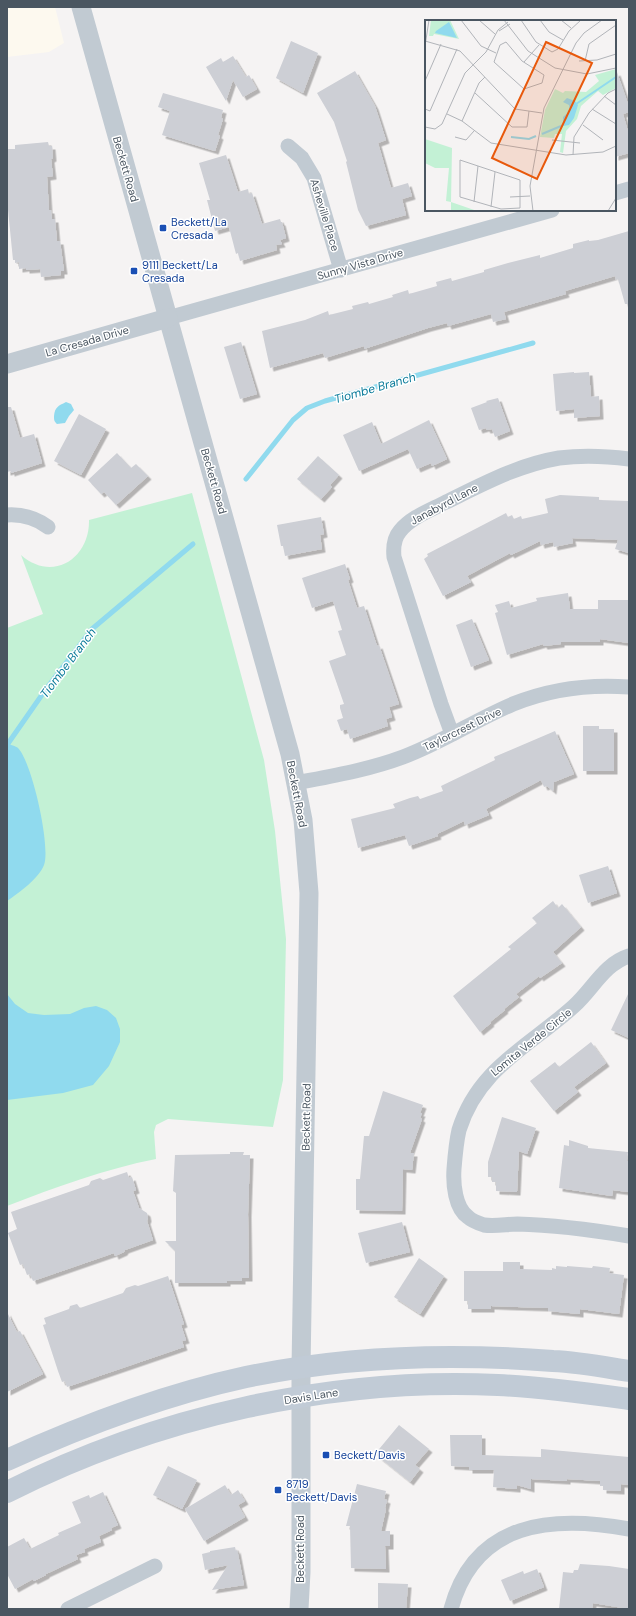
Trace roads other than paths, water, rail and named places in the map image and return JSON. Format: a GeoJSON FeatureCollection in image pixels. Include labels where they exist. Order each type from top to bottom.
{"type":"FeatureCollection","features":[{"type":"Feature","properties":{"kind":"main road"},"geometry":{"type":"LineString","coordinates":[[7,1460],[48,1441],[100,1420],[167,1398],[246,1377],[301,1368],[344,1362],[394,1358],[472,1358],[553,1361],[629,1371]]}},
{"type":"Feature","properties":{"kind":"main road","name":"Davis Lane"},"geometry":{"type":"LineString","coordinates":[[7,1492],[69,1463],[125,1442],[183,1424],[302,1397],[358,1389],[426,1385],[497,1385],[566,1390],[629,1399]]}},
{"type":"Feature","properties":{"kind":"street","name":"Beckett Road"},"geometry":{"type":"LineString","coordinates":[[81,7],[286,740],[296,783],[305,840],[309,893],[301,1368],[302,1397],[299,1609]]}},
{"type":"Feature","properties":{"kind":"street","name":"Asheville Place"},"geometry":{"type":"LineString","coordinates":[[288,146],[302,158],[314,178],[341,270]]}},
{"type":"Feature","properties":{"kind":"street"},"geometry":{"type":"LineString","coordinates":[[616,192],[629,189]]}},
{"type":"Feature","properties":{"kind":"street","name":"Sunny Vista Drive"},"geometry":{"type":"LineString","coordinates":[[168,318],[548,211]]}},
{"type":"Feature","properties":{"kind":"street","name":"La Cresada Drive"},"geometry":{"type":"LineString","coordinates":[[7,364],[168,318]]}},
{"type":"Feature","properties":{"kind":"street","name":"Janabyrd Lane"},"geometry":{"type":"LineString","coordinates":[[452,734],[394,556],[394,543],[397,535],[405,526],[427,512],[494,478],[524,467],[560,458],[583,456],[603,456],[629,460]]}},
{"type":"Feature","properties":{"kind":"street"},"geometry":{"type":"LineString","coordinates":[[7,515],[28,516],[48,527]]}},
{"type":"Feature","properties":{"kind":"street","name":"Taylorcrest Drive"},"geometry":{"type":"LineString","coordinates":[[296,783],[350,773],[386,763],[417,751],[512,704],[556,691],[590,686],[629,687]]}},
{"type":"Feature","properties":{"kind":"street","name":"Lomita Verde Circle"},"geometry":{"type":"LineString","coordinates":[[629,956],[619,959],[609,966],[576,1005],[509,1057],[482,1084],[459,1131],[456,1146],[454,1183],[462,1212],[467,1217],[479,1223],[486,1225],[518,1224],[629,1236]]}},
{"type":"Feature","properties":{"kind":"street"},"geometry":{"type":"LineString","coordinates":[[451,1609],[454,1596],[472,1563],[487,1549],[519,1530],[553,1523],[575,1523],[629,1529]]}},
{"type":"Feature","properties":{"kind":"street"},"geometry":{"type":"LineString","coordinates":[[76,1607],[155,1566]]}},
{"type":"Feature","properties":{"kind":"water"},"geometry":{"type":"Polygon","coordinates":[[[66,402],[71,404],[74,410],[65,423],[57,424],[54,419],[55,411],[59,406],[66,402]]]}},
{"type":"Feature","properties":{"kind":"water"},"geometry":{"type":"Polygon","coordinates":[[[7,743],[18,748],[29,770],[43,824],[45,855],[44,865],[38,875],[23,890],[7,901],[7,743]]]}},
{"type":"Feature","properties":{"kind":"water"},"geometry":{"type":"Polygon","coordinates":[[[7,994],[15,1004],[28,1013],[44,1015],[70,1014],[84,1008],[96,1006],[107,1010],[116,1018],[120,1029],[120,1042],[109,1066],[93,1085],[63,1093],[7,1100],[7,994]]]}},
{"type":"Feature","properties":{"kind":"waterway","name":"Tiombe Branch"},"geometry":{"type":"LineString","coordinates":[[246,479],[293,420],[307,408],[325,401],[533,343]]}},
{"type":"Feature","properties":{"kind":"waterway","name":"Tiombe Branch"},"geometry":{"type":"LineString","coordinates":[[7,745],[46,689],[92,629],[193,544]]}},
{"type":"Feature","properties":{"kind":"place","name":"Beckett/La Cresada"},"geometry":{"type":"Point","coordinates":[163,228]}},
{"type":"Feature","properties":{"kind":"place","name":"9111 Beckett/La Cresada"},"geometry":{"type":"Point","coordinates":[134,271]}},
{"type":"Feature","properties":{"kind":"place","name":"Beckett/Davis"},"geometry":{"type":"Point","coordinates":[326,1455]}},
{"type":"Feature","properties":{"kind":"place","name":"8719 Beckett/Davis"},"geometry":{"type":"Point","coordinates":[278,1490]}}]}
